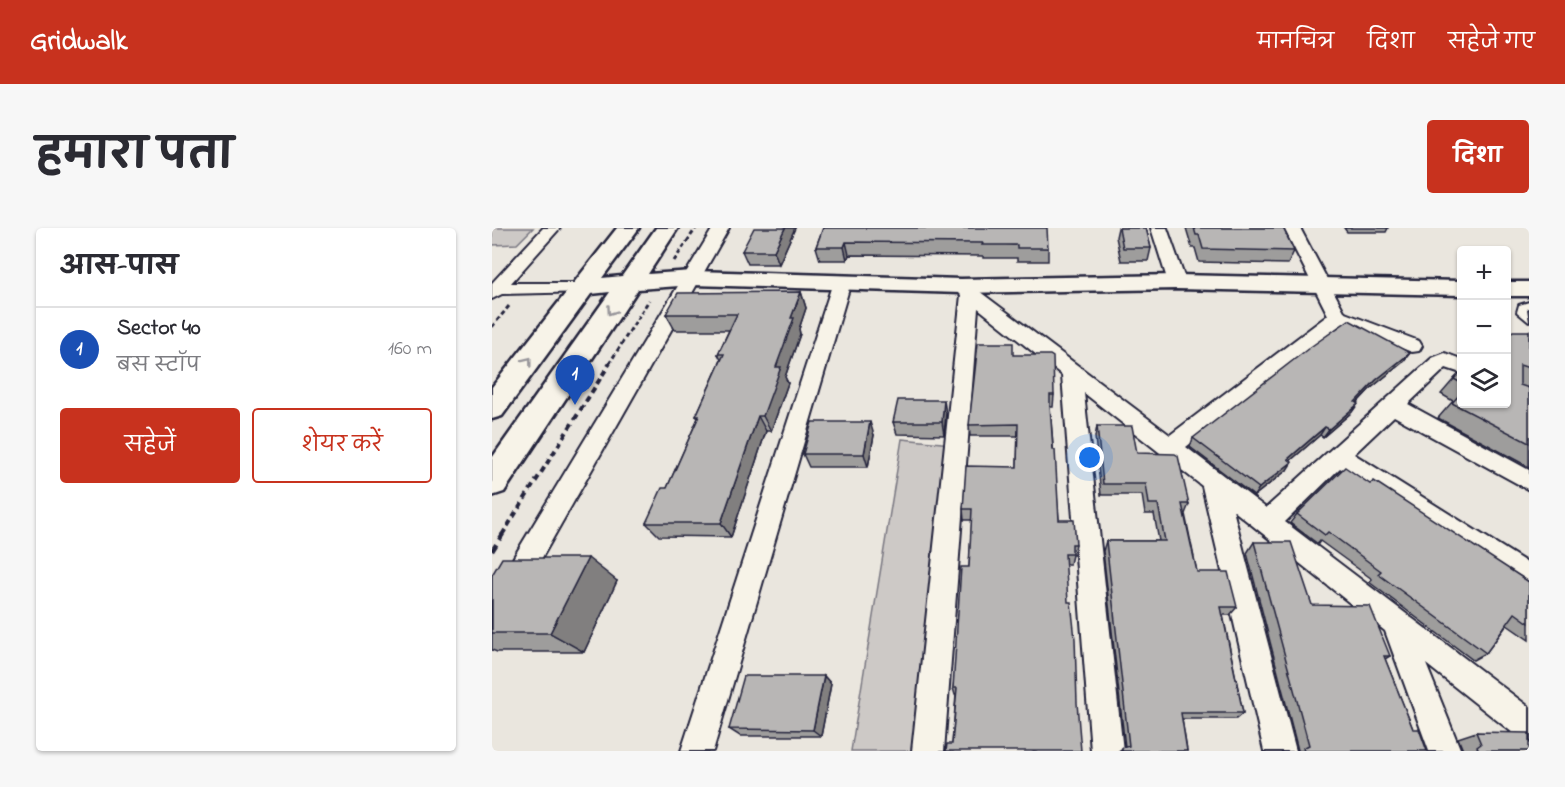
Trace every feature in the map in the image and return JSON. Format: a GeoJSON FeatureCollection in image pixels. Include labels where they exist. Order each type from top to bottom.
{"type":"FeatureCollection","features":[{"type":"Feature","properties":{"kind":"street"},"geometry":{"type":"LineString","coordinates":[[494,291],[552,228]]}},
{"type":"Feature","properties":{"kind":"street"},"geometry":{"type":"LineString","coordinates":[[492,408],[628,228]]}},
{"type":"Feature","properties":{"kind":"street"},"geometry":{"type":"LineString","coordinates":[[492,483],[667,228]]}},
{"type":"Feature","properties":{"kind":"street"},"geometry":{"type":"LineString","coordinates":[[492,619],[721,228]]}},
{"type":"Feature","properties":{"kind":"street"},"geometry":{"type":"LineString","coordinates":[[1159,228],[1177,282]]}},
{"type":"Feature","properties":{"kind":"street"},"geometry":{"type":"LineString","coordinates":[[1292,228],[1338,317],[1412,346]]}},
{"type":"Feature","properties":{"kind":"street"},"geometry":{"type":"LineString","coordinates":[[494,291],[584,288],[693,278],[842,282],[965,289],[1177,282],[1457,288]]}},
{"type":"Feature","properties":{"kind":"street"},"geometry":{"type":"LineString","coordinates":[[697,751],[842,282]]}},
{"type":"Feature","properties":{"kind":"street"},"geometry":{"type":"LineString","coordinates":[[965,289],[1529,726]]}},
{"type":"Feature","properties":{"kind":"street"},"geometry":{"type":"LineString","coordinates":[[928,751],[965,289]]}},
{"type":"Feature","properties":{"kind":"street"},"geometry":{"type":"LineString","coordinates":[[1511,289],[1529,289]]}},
{"type":"Feature","properties":{"kind":"street"},"geometry":{"type":"LineString","coordinates":[[1170,448],[1338,317]]}},
{"type":"Feature","properties":{"kind":"street"},"geometry":{"type":"LineString","coordinates":[[1266,524],[1439,363],[1445,360],[1457,364]]}},
{"type":"Feature","properties":{"kind":"street"},"geometry":{"type":"LineString","coordinates":[[1072,373],[1107,751]]}},
{"type":"Feature","properties":{"kind":"street"},"geometry":{"type":"LineString","coordinates":[[1394,405],[1529,481]]}},
{"type":"Feature","properties":{"kind":"street"},"geometry":{"type":"LineString","coordinates":[[1338,455],[1529,579]]}},
{"type":"Feature","properties":{"kind":"street"},"geometry":{"type":"LineString","coordinates":[[1213,481],[1280,751]]}},
{"type":"Feature","properties":{"kind":"street"},"geometry":{"type":"LineString","coordinates":[[1395,621],[1445,751]]}},
{"type":"Feature","properties":{"kind":"lane"},"geometry":{"type":"LineString","coordinates":[[1529,305],[1522,307],[1522,312],[1529,319]]}},
{"type":"Feature","properties":{"kind":"path"},"geometry":{"type":"LineString","coordinates":[[492,551],[696,228]]}},
{"type":"Feature","properties":{"kind":"shaded area"},"geometry":{"type":"Polygon","coordinates":[[[492,228],[533,228],[517,244],[492,245],[492,228]]]}},
{"type":"Feature","properties":{"kind":"shaded area"},"geometry":{"type":"Polygon","coordinates":[[[902,439],[951,444],[915,751],[851,751],[902,439]]]}},
{"type":"Feature","properties":{"kind":"building"},"geometry":{"type":"Polygon","coordinates":[[[754,228],[785,228],[774,251],[742,251],[754,228]]]}},
{"type":"Feature","properties":{"kind":"building"},"geometry":{"type":"Polygon","coordinates":[[[823,228],[1047,228],[1048,248],[1017,248],[1017,245],[982,245],[983,243],[846,242],[844,247],[816,247],[823,228]]]}},
{"type":"Feature","properties":{"kind":"building"},"geometry":{"type":"Polygon","coordinates":[[[1119,228],[1146,228],[1151,248],[1123,248],[1119,228]]]}},
{"type":"Feature","properties":{"kind":"building"},"geometry":{"type":"Polygon","coordinates":[[[1194,228],[1283,228],[1294,251],[1203,249],[1199,235],[1196,235],[1194,228]]]}},
{"type":"Feature","properties":{"kind":"building"},"geometry":{"type":"Polygon","coordinates":[[[801,292],[776,367],[781,367],[763,416],[758,416],[721,523],[646,523],[662,488],[667,488],[699,416],[696,416],[724,354],[718,354],[737,314],[666,314],[678,293],[801,292]]]}},
{"type":"Feature","properties":{"kind":"building"},"geometry":{"type":"Polygon","coordinates":[[[1349,320],[1410,353],[1376,380],[1355,402],[1358,404],[1329,429],[1325,427],[1288,459],[1292,462],[1259,488],[1193,438],[1309,348],[1349,320]]]}},
{"type":"Feature","properties":{"kind":"building"},"geometry":{"type":"Polygon","coordinates":[[[1529,331],[1529,368],[1520,365],[1520,385],[1529,388],[1529,443],[1462,408],[1511,408],[1511,333],[1529,331]]]}},
{"type":"Feature","properties":{"kind":"building"},"geometry":{"type":"Polygon","coordinates":[[[978,343],[1013,343],[1013,355],[1050,355],[1053,357],[1054,395],[1050,395],[1050,405],[1059,520],[1074,520],[1076,544],[1072,544],[1072,554],[1065,554],[1068,602],[1071,602],[1075,639],[1081,751],[946,751],[947,744],[952,744],[957,688],[953,688],[961,567],[969,567],[972,509],[963,509],[966,466],[1017,467],[1018,424],[969,425],[978,343]]]}},
{"type":"Feature","properties":{"kind":"building"},"geometry":{"type":"Polygon","coordinates":[[[898,400],[944,400],[942,422],[893,422],[898,400]]]}},
{"type":"Feature","properties":{"kind":"building"},"geometry":{"type":"Polygon","coordinates":[[[812,422],[870,422],[864,454],[803,454],[812,422]]]}},
{"type":"Feature","properties":{"kind":"building"},"geometry":{"type":"Polygon","coordinates":[[[1097,426],[1132,426],[1137,453],[1178,456],[1189,504],[1182,504],[1197,572],[1228,572],[1237,607],[1221,607],[1243,713],[1181,713],[1187,751],[1122,751],[1122,748],[1129,746],[1106,541],[1165,541],[1158,504],[1149,504],[1146,484],[1103,484],[1097,426]]]}},
{"type":"Feature","properties":{"kind":"building"},"geometry":{"type":"Polygon","coordinates":[[[1345,467],[1370,484],[1374,481],[1529,582],[1529,623],[1515,613],[1486,653],[1378,574],[1381,571],[1328,532],[1325,535],[1297,514],[1345,467]]]}},
{"type":"Feature","properties":{"kind":"building"},"geometry":{"type":"Polygon","coordinates":[[[1254,542],[1291,542],[1312,605],[1370,606],[1390,656],[1384,656],[1413,729],[1419,729],[1427,751],[1304,751],[1303,748],[1309,745],[1254,542]]]}},
{"type":"Feature","properties":{"kind":"building"},"geometry":{"type":"Polygon","coordinates":[[[502,558],[588,558],[550,633],[492,633],[492,575],[502,558]]]}},
{"type":"Feature","properties":{"kind":"building"},"geometry":{"type":"Polygon","coordinates":[[[744,676],[824,676],[813,730],[729,729],[744,676]]]}},
{"type":"Feature","properties":{"kind":"building"},"geometry":{"type":"Polygon","coordinates":[[[1476,732],[1529,733],[1529,751],[1479,751],[1477,747],[1481,744],[1476,732]]]}},
{"type":"Feature","properties":{"kind":"place","name":"Sector 40"},"geometry":{"type":"Point","coordinates":[575,405]}}]}
